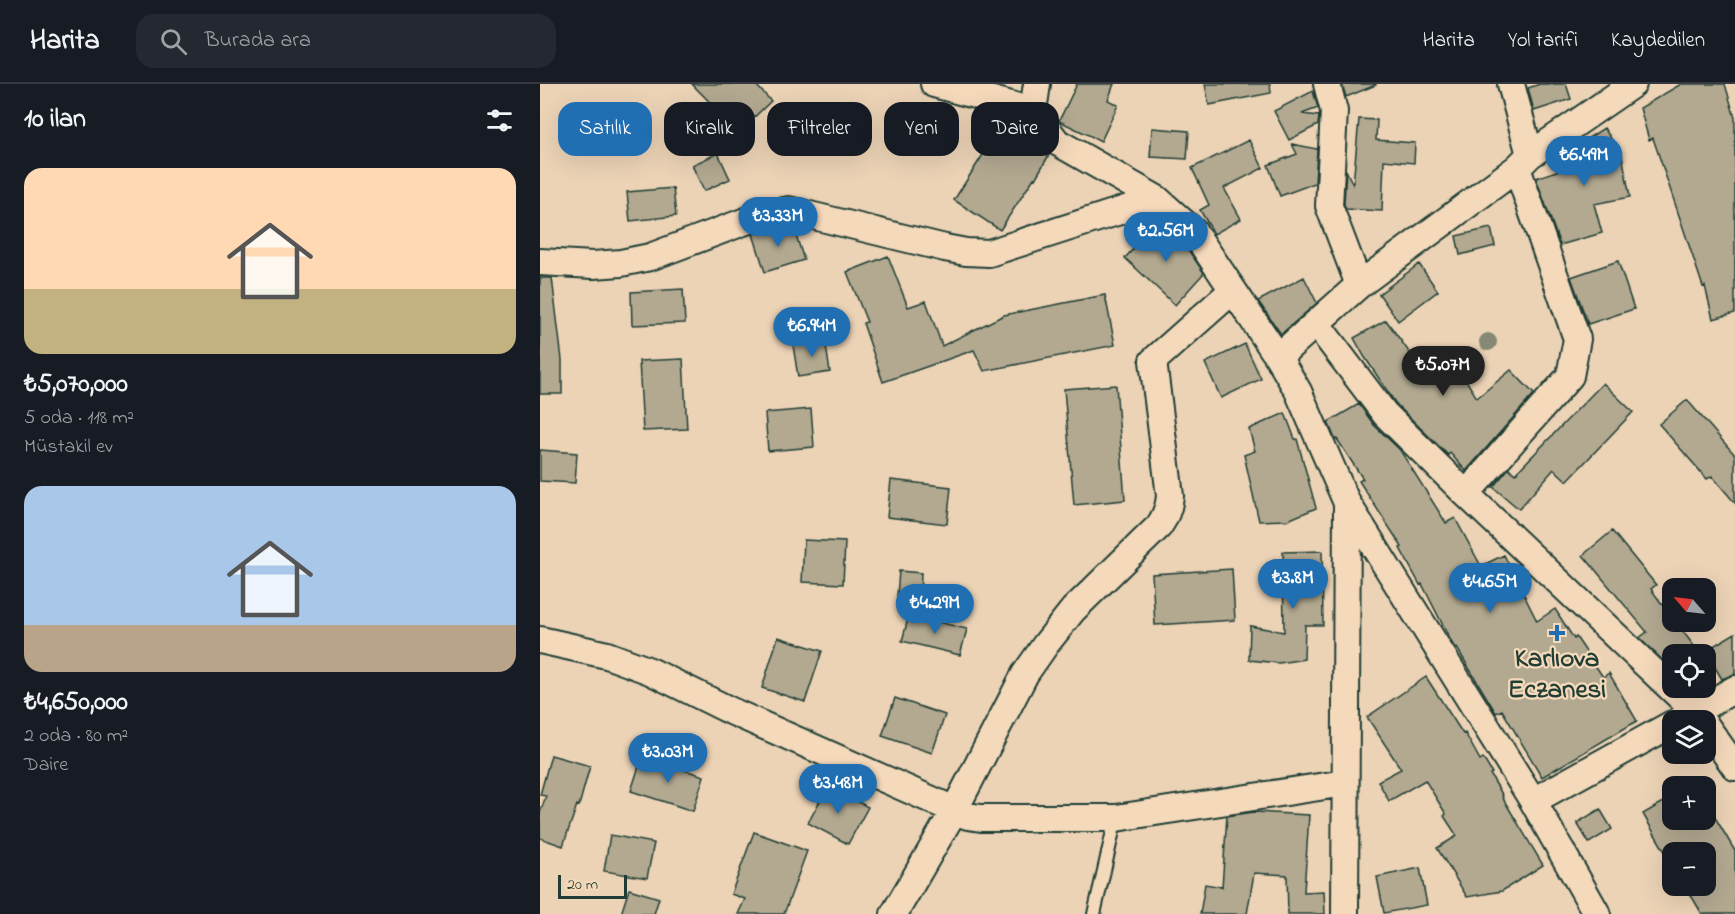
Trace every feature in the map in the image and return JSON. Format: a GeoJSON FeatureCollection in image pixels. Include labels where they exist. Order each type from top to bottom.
{"type":"FeatureCollection","features":[{"type":"Feature","properties":{"kind":"street"},"geometry":{"type":"LineString","coordinates":[[934,84],[1000,102]]}},
{"type":"Feature","properties":{"kind":"street"},"geometry":{"type":"LineString","coordinates":[[1034,102],[1037,84]]}},
{"type":"Feature","properties":{"kind":"street"},"geometry":{"type":"LineString","coordinates":[[1327,84],[1334,111],[1329,206],[1359,285]]}},
{"type":"Feature","properties":{"kind":"street"},"geometry":{"type":"LineString","coordinates":[[1466,494],[1570,376],[1577,339],[1523,162],[1511,84]]}},
{"type":"Feature","properties":{"kind":"street"},"geometry":{"type":"LineString","coordinates":[[1278,357],[1359,285],[1523,162],[1632,84]]}},
{"type":"Feature","properties":{"kind":"street"},"geometry":{"type":"LineString","coordinates":[[1059,143],[1157,200],[1194,232],[1278,357],[1298,391],[1347,503],[1533,801],[1598,914]]}},
{"type":"Feature","properties":{"kind":"street"},"geometry":{"type":"LineString","coordinates":[[540,262],[593,265],[621,263],[650,257],[762,215],[789,210],[945,248],[989,253],[1157,200]]}},
{"type":"Feature","properties":{"kind":"street"},"geometry":{"type":"LineString","coordinates":[[894,914],[954,811],[1024,674],[1073,610],[1158,526],[1165,516],[1170,496],[1153,361],[1233,290]]}},
{"type":"Feature","properties":{"kind":"street"},"geometry":{"type":"LineString","coordinates":[[1316,323],[1385,414],[1686,710]]}},
{"type":"Feature","properties":{"kind":"street"},"geometry":{"type":"LineString","coordinates":[[1345,914],[1347,503]]}},
{"type":"Feature","properties":{"kind":"street"},"geometry":{"type":"LineString","coordinates":[[540,640],[607,655],[650,671],[731,711],[968,816],[981,818],[1116,818],[1345,783]]}},
{"type":"Feature","properties":{"kind":"street"},"geometry":{"type":"LineString","coordinates":[[1707,710],[1735,689]]}},
{"type":"Feature","properties":{"kind":"street"},"geometry":{"type":"LineString","coordinates":[[1533,801],[1662,730]]}},
{"type":"Feature","properties":{"kind":"street"},"geometry":{"type":"LineString","coordinates":[[1716,744],[1735,767]]}},
{"type":"Feature","properties":{"kind":"lane"},"geometry":{"type":"LineString","coordinates":[[1094,914],[1116,818]]}},
{"type":"Feature","properties":{"kind":"building"},"geometry":{"type":"Polygon","coordinates":[[[692,84],[755,84],[771,101],[767,102],[767,105],[755,116],[755,102],[710,102],[692,84]]]}},
{"type":"Feature","properties":{"kind":"building"},"geometry":{"type":"Polygon","coordinates":[[[1077,84],[1114,84],[1108,100],[1118,105],[1101,141],[1059,121],[1077,84]]]}},
{"type":"Feature","properties":{"kind":"building"},"geometry":{"type":"Polygon","coordinates":[[[1205,84],[1270,84],[1271,93],[1209,105],[1205,84]]]}},
{"type":"Feature","properties":{"kind":"building"},"geometry":{"type":"Polygon","coordinates":[[[1342,84],[1376,84],[1376,85],[1346,97],[1342,84]]]}},
{"type":"Feature","properties":{"kind":"building"},"geometry":{"type":"Polygon","coordinates":[[[1540,84],[1566,84],[1571,99],[1534,111],[1528,88],[1540,84]]]}},
{"type":"Feature","properties":{"kind":"building"},"geometry":{"type":"Polygon","coordinates":[[[1681,84],[1725,84],[1735,118],[1735,313],[1713,319],[1705,286],[1703,287],[1653,138],[1649,140],[1640,108],[1681,84]]]}},
{"type":"Feature","properties":{"kind":"building"},"geometry":{"type":"Polygon","coordinates":[[[1313,91],[1318,108],[1302,114],[1319,116],[1318,125],[1289,140],[1274,111],[1313,91]]]}},
{"type":"Feature","properties":{"kind":"building"},"geometry":{"type":"Polygon","coordinates":[[[1359,119],[1377,120],[1376,140],[1415,143],[1414,163],[1384,160],[1382,211],[1346,209],[1344,204],[1346,170],[1353,185],[1359,119]]]}},
{"type":"Feature","properties":{"kind":"building"},"geometry":{"type":"Polygon","coordinates":[[[1152,128],[1189,131],[1187,159],[1150,157],[1152,128]]]}},
{"type":"Feature","properties":{"kind":"building"},"geometry":{"type":"Polygon","coordinates":[[[1604,128],[1622,155],[1630,197],[1594,204],[1602,233],[1560,245],[1536,178],[1571,166],[1563,154],[1604,128]]]}},
{"type":"Feature","properties":{"kind":"building"},"geometry":{"type":"Polygon","coordinates":[[[1249,140],[1263,168],[1224,188],[1241,219],[1214,234],[1200,210],[1209,205],[1192,168],[1249,140]]]}},
{"type":"Feature","properties":{"kind":"building"},"geometry":{"type":"Polygon","coordinates":[[[1292,144],[1317,149],[1315,183],[1280,196],[1268,165],[1297,154],[1292,144]]]}},
{"type":"Feature","properties":{"kind":"building"},"geometry":{"type":"Polygon","coordinates":[[[712,156],[719,156],[730,179],[704,191],[692,165],[712,156]]]}},
{"type":"Feature","properties":{"kind":"building"},"geometry":{"type":"Polygon","coordinates":[[[982,156],[1048,156],[1000,230],[954,200],[982,156]]]}},
{"type":"Feature","properties":{"kind":"building"},"geometry":{"type":"Polygon","coordinates":[[[673,188],[676,216],[630,221],[627,192],[673,188]]]}},
{"type":"Feature","properties":{"kind":"building"},"geometry":{"type":"Polygon","coordinates":[[[1158,222],[1189,251],[1204,273],[1175,305],[1125,258],[1158,222]]]}},
{"type":"Feature","properties":{"kind":"building"},"geometry":{"type":"Polygon","coordinates":[[[793,226],[804,260],[765,272],[753,234],[793,226]]]}},
{"type":"Feature","properties":{"kind":"building"},"geometry":{"type":"Polygon","coordinates":[[[1491,228],[1495,246],[1460,255],[1456,236],[1491,228]]]}},
{"type":"Feature","properties":{"kind":"building"},"geometry":{"type":"Polygon","coordinates":[[[888,256],[908,307],[926,301],[942,346],[1004,315],[1105,295],[1115,345],[984,371],[974,350],[883,382],[863,323],[867,322],[847,272],[888,256]]]}},
{"type":"Feature","properties":{"kind":"building"},"geometry":{"type":"Polygon","coordinates":[[[1618,261],[1634,309],[1588,324],[1571,277],[1618,261]]]}},
{"type":"Feature","properties":{"kind":"building"},"geometry":{"type":"Polygon","coordinates":[[[1419,264],[1438,291],[1398,321],[1379,294],[1419,264]]]}},
{"type":"Feature","properties":{"kind":"building"},"geometry":{"type":"Polygon","coordinates":[[[1304,277],[1317,303],[1281,334],[1258,301],[1304,277]]]}},
{"type":"Feature","properties":{"kind":"building"},"geometry":{"type":"Polygon","coordinates":[[[540,278],[552,278],[562,360],[562,394],[540,394],[540,278]]]}},
{"type":"Feature","properties":{"kind":"building"},"geometry":{"type":"Polygon","coordinates":[[[683,289],[685,323],[632,325],[631,292],[683,289]]]}},
{"type":"Feature","properties":{"kind":"building"},"geometry":{"type":"Polygon","coordinates":[[[1386,320],[1427,377],[1452,358],[1477,398],[1511,370],[1534,394],[1466,471],[1450,453],[1448,455],[1396,404],[1354,338],[1386,320]]]}},
{"type":"Feature","properties":{"kind":"building"},"geometry":{"type":"Polygon","coordinates":[[[825,339],[830,372],[798,377],[793,345],[825,339]]]}},
{"type":"Feature","properties":{"kind":"building"},"geometry":{"type":"Polygon","coordinates":[[[1245,344],[1261,379],[1221,398],[1205,363],[1245,344]]]}},
{"type":"Feature","properties":{"kind":"building"},"geometry":{"type":"Polygon","coordinates":[[[683,359],[687,429],[643,431],[639,361],[683,359]]]}},
{"type":"Feature","properties":{"kind":"building"},"geometry":{"type":"Polygon","coordinates":[[[1603,383],[1633,412],[1567,481],[1554,469],[1519,509],[1493,487],[1509,468],[1515,474],[1603,383]]]}},
{"type":"Feature","properties":{"kind":"building"},"geometry":{"type":"Polygon","coordinates":[[[1116,385],[1125,500],[1074,505],[1064,389],[1116,385]]]}},
{"type":"Feature","properties":{"kind":"building"},"geometry":{"type":"Polygon","coordinates":[[[1687,400],[1735,455],[1735,503],[1712,476],[1707,479],[1659,424],[1687,400]]]}},
{"type":"Feature","properties":{"kind":"building"},"geometry":{"type":"Polygon","coordinates":[[[1359,404],[1374,425],[1400,450],[1446,523],[1455,518],[1481,566],[1504,555],[1537,621],[1555,609],[1603,677],[1609,673],[1637,721],[1542,777],[1502,710],[1496,713],[1453,645],[1422,584],[1420,585],[1400,548],[1402,547],[1359,481],[1363,479],[1335,439],[1328,422],[1359,404]]]}},
{"type":"Feature","properties":{"kind":"building"},"geometry":{"type":"Polygon","coordinates":[[[811,409],[814,447],[768,451],[765,413],[811,409]]]}},
{"type":"Feature","properties":{"kind":"building"},"geometry":{"type":"Polygon","coordinates":[[[1285,413],[1295,439],[1297,439],[1316,508],[1288,520],[1259,521],[1244,455],[1255,451],[1249,429],[1285,413]]]}},
{"type":"Feature","properties":{"kind":"building"},"geometry":{"type":"Polygon","coordinates":[[[540,450],[577,453],[575,483],[540,481],[540,450]]]}},
{"type":"Feature","properties":{"kind":"building"},"geometry":{"type":"Polygon","coordinates":[[[891,480],[951,487],[947,524],[887,517],[891,480]]]}},
{"type":"Feature","properties":{"kind":"building"},"geometry":{"type":"Polygon","coordinates":[[[1612,531],[1656,585],[1651,589],[1662,604],[1662,632],[1683,632],[1692,644],[1662,644],[1662,660],[1639,638],[1647,632],[1583,555],[1612,531]]]}},
{"type":"Feature","properties":{"kind":"building"},"geometry":{"type":"Polygon","coordinates":[[[804,540],[845,542],[843,584],[802,582],[804,540]]]}},
{"type":"Feature","properties":{"kind":"building"},"geometry":{"type":"Polygon","coordinates":[[[1322,551],[1323,625],[1305,625],[1304,659],[1279,663],[1249,660],[1250,626],[1284,632],[1283,552],[1322,551]]]}},
{"type":"Feature","properties":{"kind":"building"},"geometry":{"type":"Polygon","coordinates":[[[1232,569],[1235,620],[1155,625],[1152,574],[1232,569]]]}},
{"type":"Feature","properties":{"kind":"building"},"geometry":{"type":"Polygon","coordinates":[[[899,571],[921,573],[920,598],[897,596],[899,571]]]}},
{"type":"Feature","properties":{"kind":"building"},"geometry":{"type":"Polygon","coordinates":[[[909,615],[967,629],[960,655],[902,641],[909,615]]]}},
{"type":"Feature","properties":{"kind":"building"},"geometry":{"type":"Polygon","coordinates":[[[1735,633],[1735,674],[1722,679],[1716,669],[1716,644],[1735,633]]]}},
{"type":"Feature","properties":{"kind":"building"},"geometry":{"type":"Polygon","coordinates":[[[778,637],[822,651],[805,702],[762,688],[778,637]]]}},
{"type":"Feature","properties":{"kind":"building"},"geometry":{"type":"Polygon","coordinates":[[[1426,677],[1463,734],[1465,733],[1480,760],[1483,758],[1502,797],[1543,865],[1502,891],[1467,897],[1437,848],[1457,836],[1425,780],[1389,801],[1378,781],[1401,769],[1367,717],[1426,677]]]}},
{"type":"Feature","properties":{"kind":"building"},"geometry":{"type":"Polygon","coordinates":[[[895,698],[945,715],[932,753],[882,736],[895,698]]]}},
{"type":"Feature","properties":{"kind":"building"},"geometry":{"type":"Polygon","coordinates":[[[551,755],[590,766],[579,806],[577,805],[563,846],[540,838],[540,813],[546,796],[540,795],[551,755]]]}},
{"type":"Feature","properties":{"kind":"building"},"geometry":{"type":"Polygon","coordinates":[[[642,757],[704,776],[693,811],[631,791],[642,757]]]}},
{"type":"Feature","properties":{"kind":"building"},"geometry":{"type":"Polygon","coordinates":[[[828,786],[868,807],[848,844],[808,823],[828,786]]]}},
{"type":"Feature","properties":{"kind":"building"},"geometry":{"type":"Polygon","coordinates":[[[1662,803],[1662,830],[1716,830],[1716,819],[1735,851],[1735,914],[1702,914],[1691,896],[1716,896],[1716,842],[1662,842],[1662,847],[1643,814],[1662,803]]]}},
{"type":"Feature","properties":{"kind":"building"},"geometry":{"type":"Polygon","coordinates":[[[1600,809],[1612,829],[1589,843],[1577,823],[1600,809]]]}},
{"type":"Feature","properties":{"kind":"building"},"geometry":{"type":"Polygon","coordinates":[[[1254,812],[1309,815],[1304,892],[1324,891],[1325,914],[1288,914],[1287,875],[1254,873],[1247,914],[1200,914],[1205,884],[1222,887],[1227,816],[1254,812]]]}},
{"type":"Feature","properties":{"kind":"building"},"geometry":{"type":"Polygon","coordinates":[[[754,832],[807,851],[784,914],[738,914],[745,899],[731,894],[754,832]]]}},
{"type":"Feature","properties":{"kind":"building"},"geometry":{"type":"Polygon","coordinates":[[[610,835],[654,843],[647,878],[604,871],[610,835]]]}},
{"type":"Feature","properties":{"kind":"building"},"geometry":{"type":"Polygon","coordinates":[[[1420,868],[1427,905],[1384,913],[1377,877],[1420,868]]]}},
{"type":"Feature","properties":{"kind":"building"},"geometry":{"type":"Polygon","coordinates":[[[629,889],[659,898],[654,914],[621,914],[629,889]]]}},
{"type":"Feature","properties":{"kind":"place","name":"Karlıova Eczanesi"},"geometry":{"type":"Point","coordinates":[1557,633]}}]}
